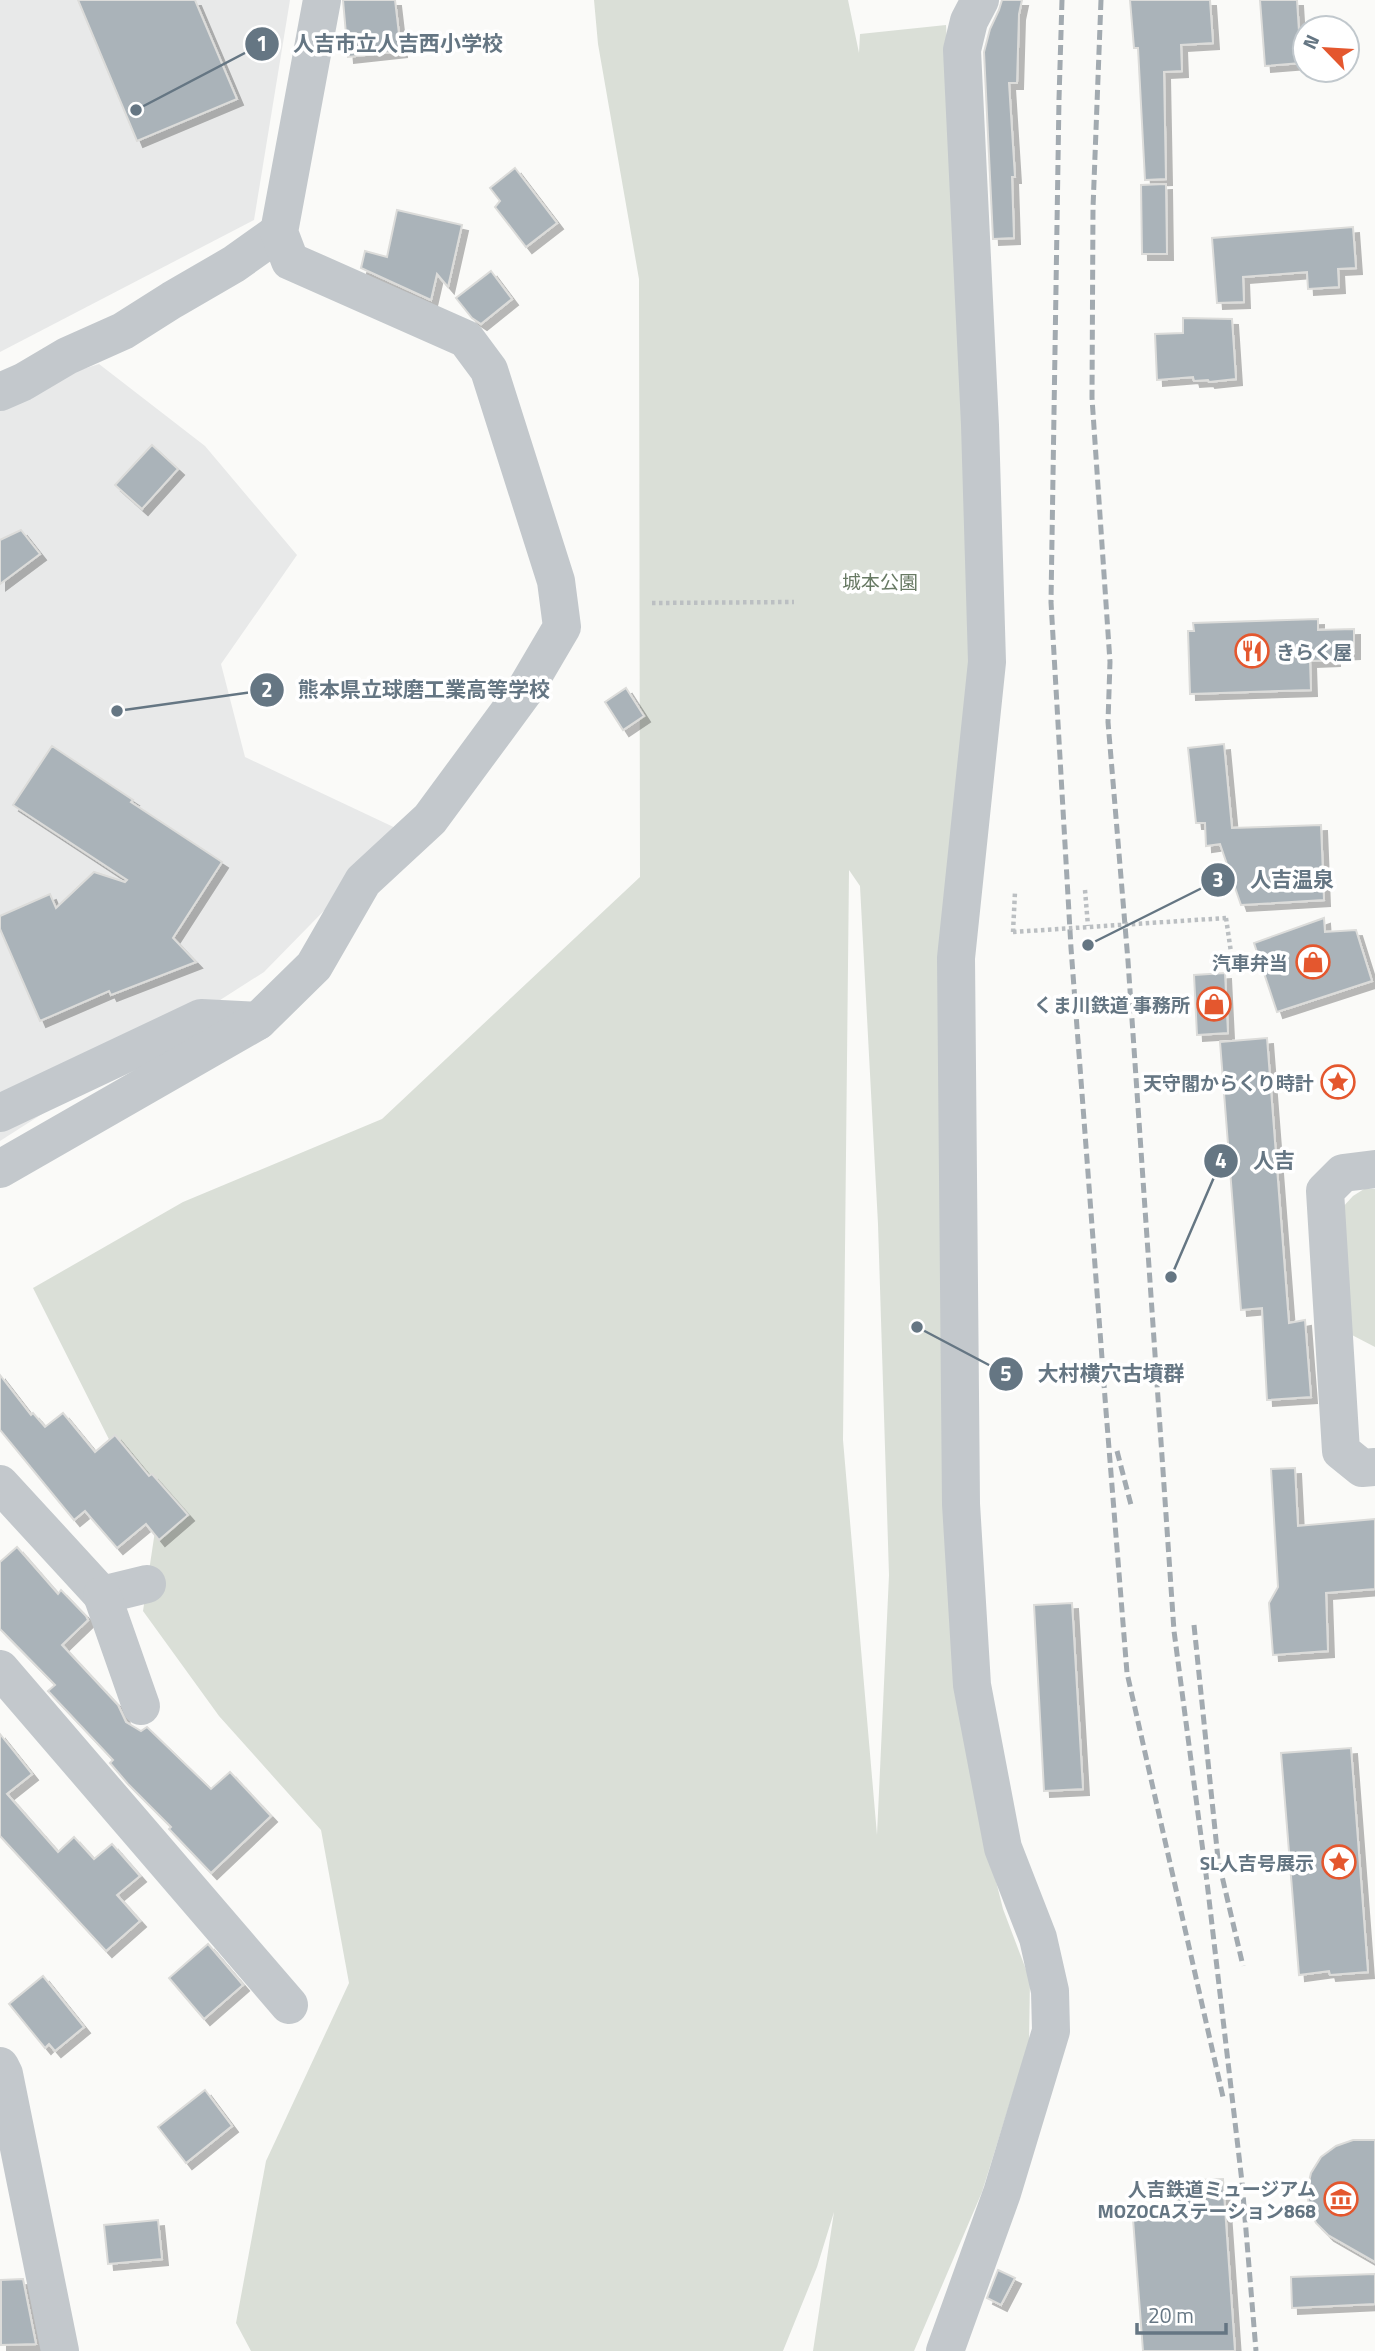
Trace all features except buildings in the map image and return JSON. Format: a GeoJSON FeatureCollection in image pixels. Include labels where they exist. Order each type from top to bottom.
{"type":"FeatureCollection","features":[{"type":"Feature","properties":{"kind":"street"},"geometry":{"type":"LineString","coordinates":[[0,1169],[258,1021],[314,966],[363,881],[430,819],[525,690],[562,627],[556,582],[489,370],[466,339],[290,261],[279,232],[323,0]]}},
{"type":"Feature","properties":{"kind":"street"},"geometry":{"type":"LineString","coordinates":[[945,2351],[1002,2193],[1051,2031],[1050,1991],[1038,1938],[1003,1848],[972,1685],[961,1504],[956,958],[987,662],[980,411],[962,50],[969,21],[980,0]]}},
{"type":"Feature","properties":{"kind":"street"},"geometry":{"type":"LineString","coordinates":[[0,391],[123,331],[234,264],[279,232]]}},
{"type":"Feature","properties":{"kind":"street"},"geometry":{"type":"LineString","coordinates":[[0,1112],[201,1018],[258,1021]]}},
{"type":"Feature","properties":{"kind":"street"},"geometry":{"type":"LineString","coordinates":[[1375,1169],[1343,1173],[1325,1191],[1341,1451],[1362,1468],[1375,1467]]}},
{"type":"Feature","properties":{"kind":"street"},"geometry":{"type":"LineString","coordinates":[[0,1484],[102,1595],[141,1706]]}},
{"type":"Feature","properties":{"kind":"street"},"geometry":{"type":"LineString","coordinates":[[102,1595],[147,1584]]}},
{"type":"Feature","properties":{"kind":"street"},"geometry":{"type":"LineString","coordinates":[[0,1669],[289,2005]]}},
{"type":"Feature","properties":{"kind":"street"},"geometry":{"type":"LineString","coordinates":[[0,2067],[4,2074],[31,2199],[60,2351]]}},
{"type":"Feature","properties":{"kind":"path"},"geometry":{"type":"LineString","coordinates":[[652,603],[794,602]]}},
{"type":"Feature","properties":{"kind":"path"},"geometry":{"type":"LineString","coordinates":[[1084,890],[1088,926]]}},
{"type":"Feature","properties":{"kind":"path"},"geometry":{"type":"LineString","coordinates":[[1015,892],[1013,932],[1226,918],[1233,966]]}},
{"type":"Feature","properties":{"kind":"shaded area"},"geometry":{"type":"Polygon","coordinates":[[[0,0],[290,0],[254,220],[0,352],[0,0]]]}},
{"type":"Feature","properties":{"kind":"shaded area"},"geometry":{"type":"Polygon","coordinates":[[[99,364],[205,446],[297,555],[221,664],[245,757],[402,831],[264,972],[0,1141],[0,395],[99,364]]]}},
{"type":"Feature","properties":{"kind":"green space","name":"城本公園"},"geometry":{"type":"Polygon","coordinates":[[[594,0],[848,0],[859,53],[860,34],[946,25],[967,420],[975,1797],[1003,1909],[1030,1980],[1029,2042],[982,2192],[914,2351],[813,2351],[834,2212],[817,2267],[783,2351],[251,2351],[236,2323],[266,2161],[349,1983],[321,1830],[219,1716],[143,1611],[155,1531],[33,1288],[183,1202],[382,1119],[640,877],[639,279],[598,44],[594,0]],[[849,870],[843,1440],[877,1835],[889,1575],[878,1224],[860,886],[849,870]]]}},
{"type":"Feature","properties":{"kind":"green space"},"geometry":{"type":"Polygon","coordinates":[[[1364,1189],[1375,1189],[1375,1347],[1350,1334],[1342,1208],[1364,1189]]]}},
{"type":"Feature","properties":{"kind":"railway"},"geometry":{"type":"LineString","coordinates":[[1062,0],[1051,602],[1071,948],[1106,1411],[1127,1673],[1223,2097]]}},
{"type":"Feature","properties":{"kind":"railway"},"geometry":{"type":"LineString","coordinates":[[1101,0],[1093,208],[1092,398],[1110,662],[1108,722],[1128,961],[1174,1631],[1242,2182],[1256,2351]]}},
{"type":"Feature","properties":{"kind":"railway"},"geometry":{"type":"LineString","coordinates":[[1117,1451],[1131,1505]]}},
{"type":"Feature","properties":{"kind":"railway"},"geometry":{"type":"LineString","coordinates":[[1194,1625],[1218,1859],[1243,1966]]}},
{"type":"Feature","properties":{"kind":"place","name":"人吉市立人吉西小学校"},"geometry":{"type":"Point","coordinates":[136,110]}},
{"type":"Feature","properties":{"kind":"place","name":"きらく屋"},"geometry":{"type":"Point","coordinates":[1252,651]}},
{"type":"Feature","properties":{"kind":"place","name":"熊本県立球磨工業高等学校"},"geometry":{"type":"Point","coordinates":[117,711]}},
{"type":"Feature","properties":{"kind":"place","name":"人吉温泉"},"geometry":{"type":"Point","coordinates":[1088,945]}},
{"type":"Feature","properties":{"kind":"place","name":"汽車弁当"},"geometry":{"type":"Point","coordinates":[1313,962]}},
{"type":"Feature","properties":{"kind":"place","name":"くま川鉄道 事務所"},"geometry":{"type":"Point","coordinates":[1214,1004]}},
{"type":"Feature","properties":{"kind":"place","name":"天守閣からくり時計"},"geometry":{"type":"Point","coordinates":[1338,1082]}},
{"type":"Feature","properties":{"kind":"place","name":"人吉"},"geometry":{"type":"Point","coordinates":[1171,1277]}},
{"type":"Feature","properties":{"kind":"place","name":"大村横穴古墳群"},"geometry":{"type":"Point","coordinates":[917,1327]}},
{"type":"Feature","properties":{"kind":"place","name":"SL人吉号展示"},"geometry":{"type":"Point","coordinates":[1339,1862]}},
{"type":"Feature","properties":{"kind":"place","name":"人吉鉄道ミュージアム MOZOCAステーション868"},"geometry":{"type":"Point","coordinates":[1341,2199]}}]}
